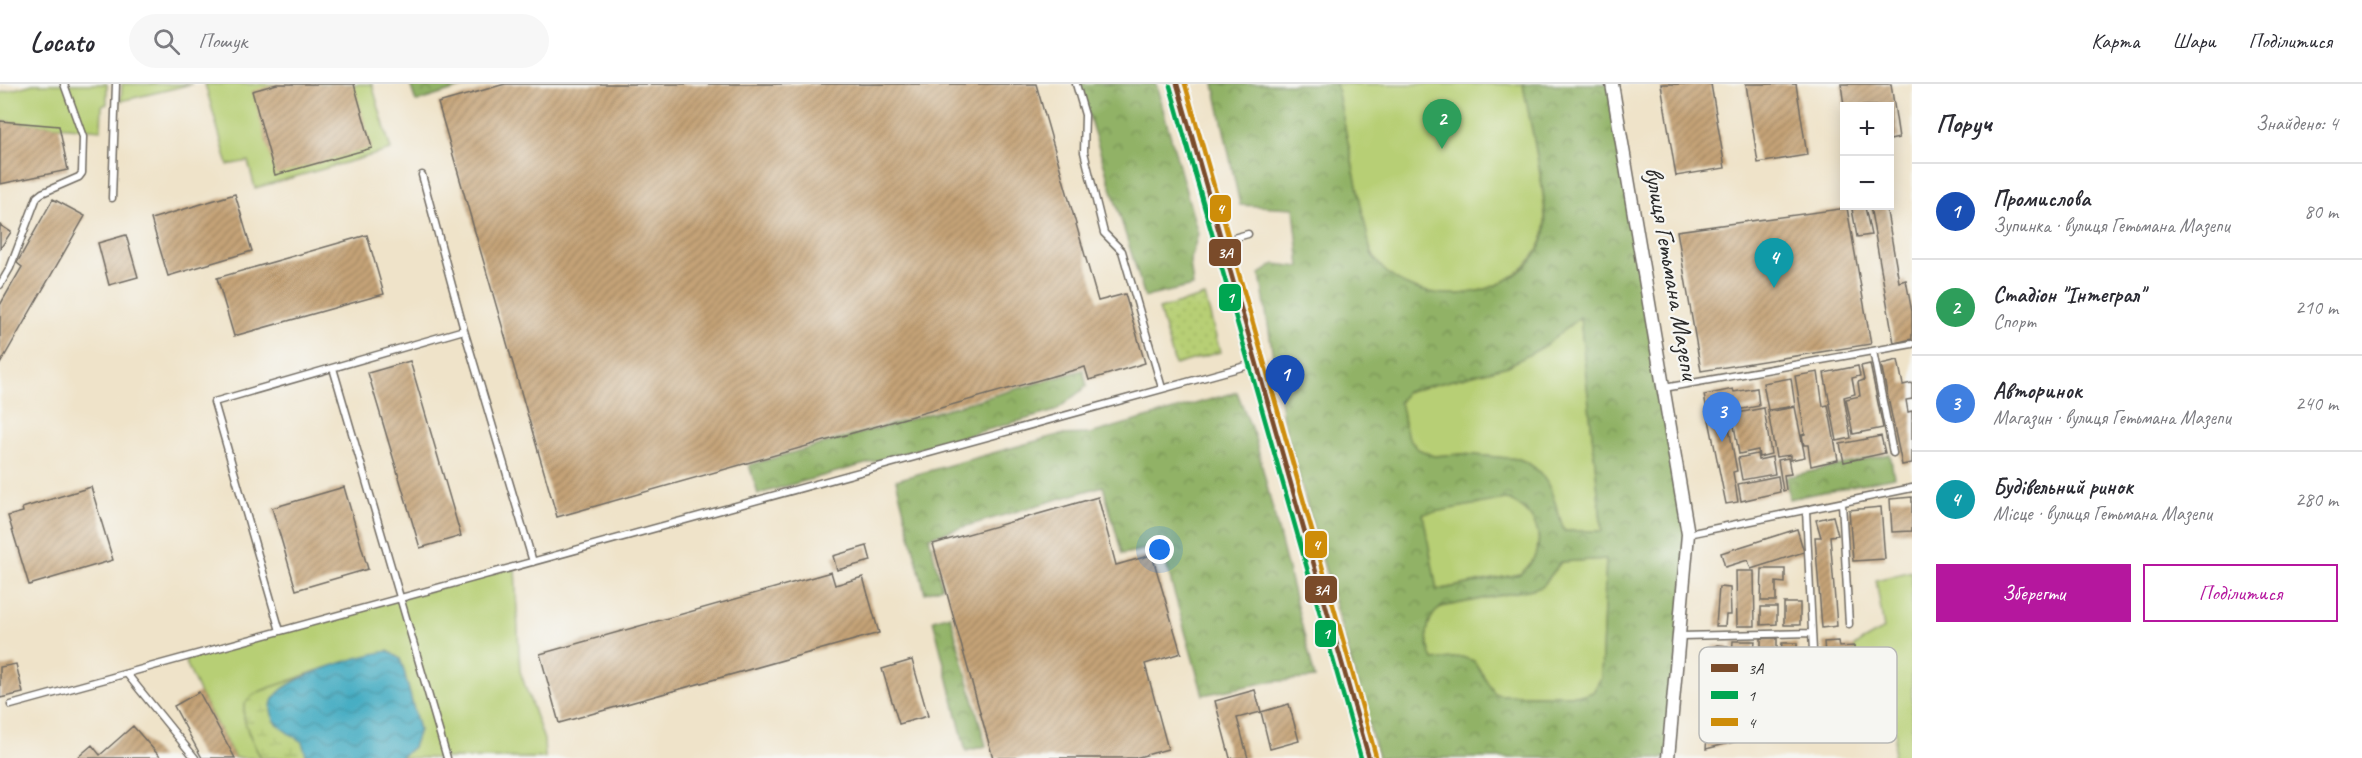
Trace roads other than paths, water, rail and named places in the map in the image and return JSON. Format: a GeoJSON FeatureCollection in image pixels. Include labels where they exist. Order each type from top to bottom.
{"type":"FeatureCollection","features":[{"type":"Feature","properties":{"kind":"main road"},"geometry":{"type":"LineString","coordinates":[[1177,84],[1369,758]]}},
{"type":"Feature","properties":{"kind":"street","name":"вулиця Гетьмана Мазепи"},"geometry":{"type":"LineString","coordinates":[[1612,84],[1688,534],[1681,636],[1668,758]]}},
{"type":"Feature","properties":{"kind":"lane"},"geometry":{"type":"LineString","coordinates":[[0,285],[10,268],[37,197],[79,177],[82,173],[83,137],[64,84]]}},
{"type":"Feature","properties":{"kind":"lane"},"geometry":{"type":"LineString","coordinates":[[112,198],[116,84]]}},
{"type":"Feature","properties":{"kind":"lane"},"geometry":{"type":"LineString","coordinates":[[1076,84],[1085,115],[1084,152],[1104,232],[1122,251],[1162,388]]}},
{"type":"Feature","properties":{"kind":"lane"},"geometry":{"type":"LineString","coordinates":[[422,175],[464,330],[533,562]]}},
{"type":"Feature","properties":{"kind":"lane"},"geometry":{"type":"LineString","coordinates":[[1222,241],[1248,234]]}},
{"type":"Feature","properties":{"kind":"lane"},"geometry":{"type":"LineString","coordinates":[[280,632],[214,402],[464,330]]}},
{"type":"Feature","properties":{"kind":"lane"},"geometry":{"type":"LineString","coordinates":[[1664,388],[1912,344]]}},
{"type":"Feature","properties":{"kind":"lane"},"geometry":{"type":"LineString","coordinates":[[1873,351],[1893,453]]}},
{"type":"Feature","properties":{"kind":"lane"},"geometry":{"type":"LineString","coordinates":[[10,705],[1257,363]]}},
{"type":"Feature","properties":{"kind":"lane"},"geometry":{"type":"LineString","coordinates":[[333,368],[447,758]]}},
{"type":"Feature","properties":{"kind":"lane"},"geometry":{"type":"LineString","coordinates":[[1688,534],[1912,488]]}},
{"type":"Feature","properties":{"kind":"lane"},"geometry":{"type":"LineString","coordinates":[[1842,502],[1849,624]]}},
{"type":"Feature","properties":{"kind":"lane"},"geometry":{"type":"LineString","coordinates":[[1806,510],[1813,647]]}},
{"type":"Feature","properties":{"kind":"lane"},"geometry":{"type":"LineString","coordinates":[[1681,636],[1812,633]]}},
{"type":"Feature","properties":{"kind":"lane"},"geometry":{"type":"LineString","coordinates":[[127,674],[195,758]]}},
{"type":"Feature","properties":{"kind":"water"},"geometry":{"type":"Polygon","coordinates":[[[388,651],[400,659],[403,667],[419,730],[413,747],[400,758],[307,758],[302,742],[277,724],[274,719],[271,706],[275,696],[287,686],[322,670],[388,651]]]}},
{"type":"Feature","properties":{"kind":"place","name":"Стадіон \"Інтеграл\""},"geometry":{"type":"Point","coordinates":[1442,149]}},
{"type":"Feature","properties":{"kind":"place","name":"Будівельний ринок"},"geometry":{"type":"Point","coordinates":[1774,288]}},
{"type":"Feature","properties":{"kind":"place","name":"Промислова"},"geometry":{"type":"Point","coordinates":[1285,405]}},
{"type":"Feature","properties":{"kind":"place","name":"Авторинок"},"geometry":{"type":"Point","coordinates":[1722,442]}}]}
